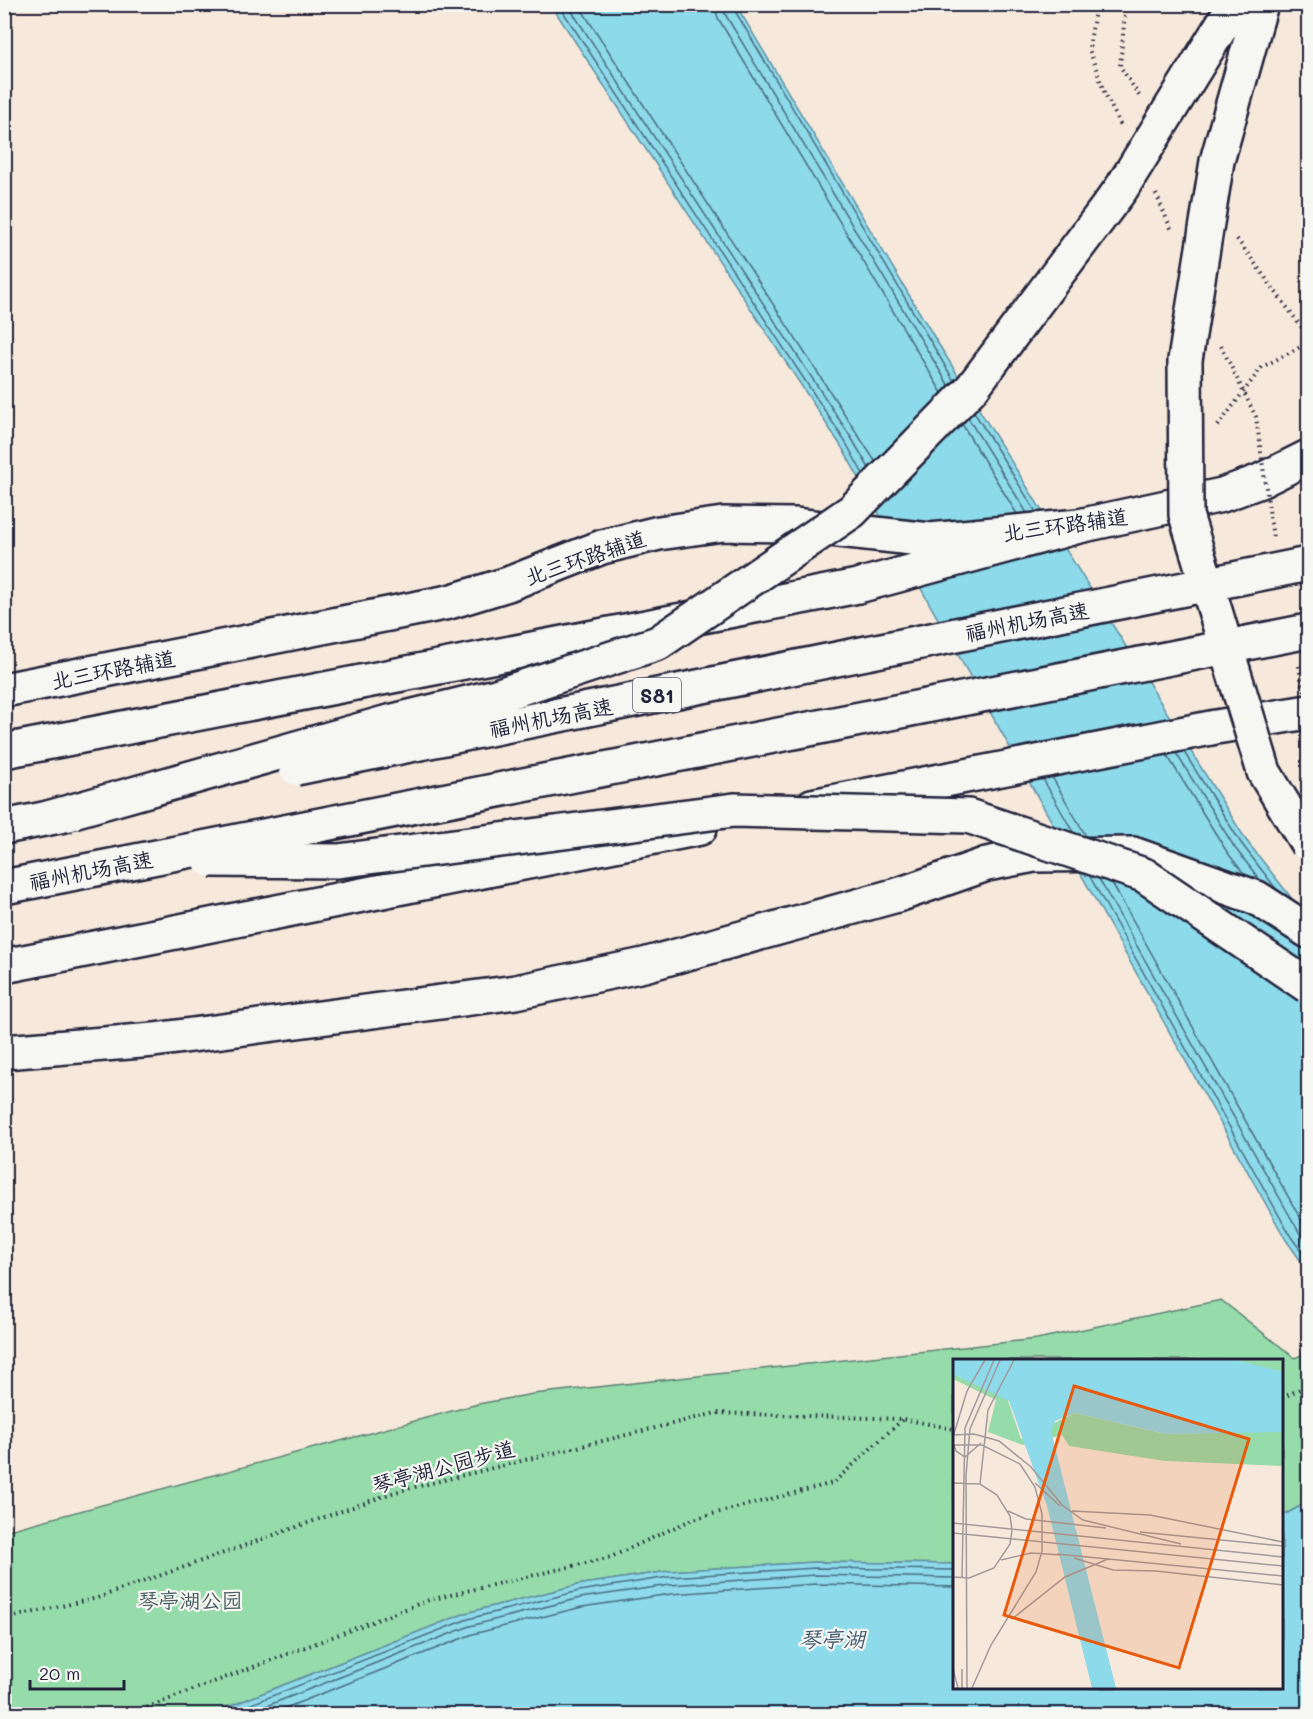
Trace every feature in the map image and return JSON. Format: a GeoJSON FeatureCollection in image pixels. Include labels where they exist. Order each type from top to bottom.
{"type":"FeatureCollection","features":[{"type":"Feature","properties":{"kind":"main road"},"geometry":{"type":"LineString","coordinates":[[48,819],[385,723],[496,696],[658,644],[813,538],[852,511],[972,388],[1121,189],[1235,4]]}},
{"type":"Feature","properties":{"kind":"main road"},"geometry":{"type":"LineString","coordinates":[[1260,4],[1217,161],[1185,360],[1186,515],[1264,772],[1308,845]]}},
{"type":"Feature","properties":{"kind":"main road","name":"北三环路辅道"},"geometry":{"type":"LineString","coordinates":[[4,690],[364,621],[449,602],[508,584],[602,547],[659,533],[723,524],[859,530],[930,540],[1079,526],[1222,495],[1260,481],[1308,457]]}},
{"type":"Feature","properties":{"kind":"main road"},"geometry":{"type":"LineString","coordinates":[[4,751],[507,656],[858,586],[1079,526]]}},
{"type":"Feature","properties":{"kind":"main road","name":"福州机场高速"},"geometry":{"type":"LineString","coordinates":[[4,826],[48,819],[1308,564]]}},
{"type":"Feature","properties":{"kind":"main road","name":"福州机场高速"},"geometry":{"type":"LineString","coordinates":[[4,887],[1308,631]]}},
{"type":"Feature","properties":{"kind":"main road"},"geometry":{"type":"LineString","coordinates":[[4,966],[1004,768],[1216,727],[1308,712]]}},
{"type":"Feature","properties":{"kind":"main road"},"geometry":{"type":"LineString","coordinates":[[139,860],[338,861],[734,810],[968,816],[1144,875],[1308,986]]}},
{"type":"Feature","properties":{"kind":"main road"},"geometry":{"type":"LineString","coordinates":[[4,1052],[154,1040],[516,992],[644,965],[901,894],[987,864],[1034,855],[1133,854],[1257,898],[1308,931]]}},
{"type":"Feature","properties":{"kind":"path"},"geometry":{"type":"LineString","coordinates":[[1216,428],[1262,368],[1308,343]]}},
{"type":"Feature","properties":{"kind":"path"},"geometry":{"type":"LineString","coordinates":[[1283,1397],[1308,1385]]}},
{"type":"Feature","properties":{"kind":"path","name":"琴亭湖公园步道"},"geometry":{"type":"LineString","coordinates":[[4,1619],[97,1598],[395,1492],[716,1413],[903,1419],[953,1429]]}},
{"type":"Feature","properties":{"kind":"path"},"geometry":{"type":"LineString","coordinates":[[130,1714],[429,1600],[611,1557],[693,1519],[833,1483],[903,1419]]}},
{"type":"Feature","properties":{"kind":"green space","name":"琴亭湖公园"},"geometry":{"type":"Polygon","coordinates":[[[1221,1300],[1295,1358],[1308,1352],[1308,1502],[1283,1515],[1283,1359],[953,1359],[953,1564],[815,1562],[669,1571],[577,1585],[466,1613],[210,1714],[5,1714],[5,1531],[478,1404],[533,1394],[1037,1339],[1221,1300]]]}},
{"type":"Feature","properties":{"kind":"water"},"geometry":{"type":"Polygon","coordinates":[[[551,5],[736,5],[936,340],[1246,840],[1308,919],[1308,1271],[1286,1240],[841,446],[551,5]]]}},
{"type":"Feature","properties":{"kind":"water","name":"琴亭湖"},"geometry":{"type":"Polygon","coordinates":[[[1308,1502],[1308,1714],[210,1714],[466,1613],[577,1585],[669,1571],[815,1562],[953,1564],[953,1689],[1283,1689],[1283,1515],[1308,1502]]]}}]}
